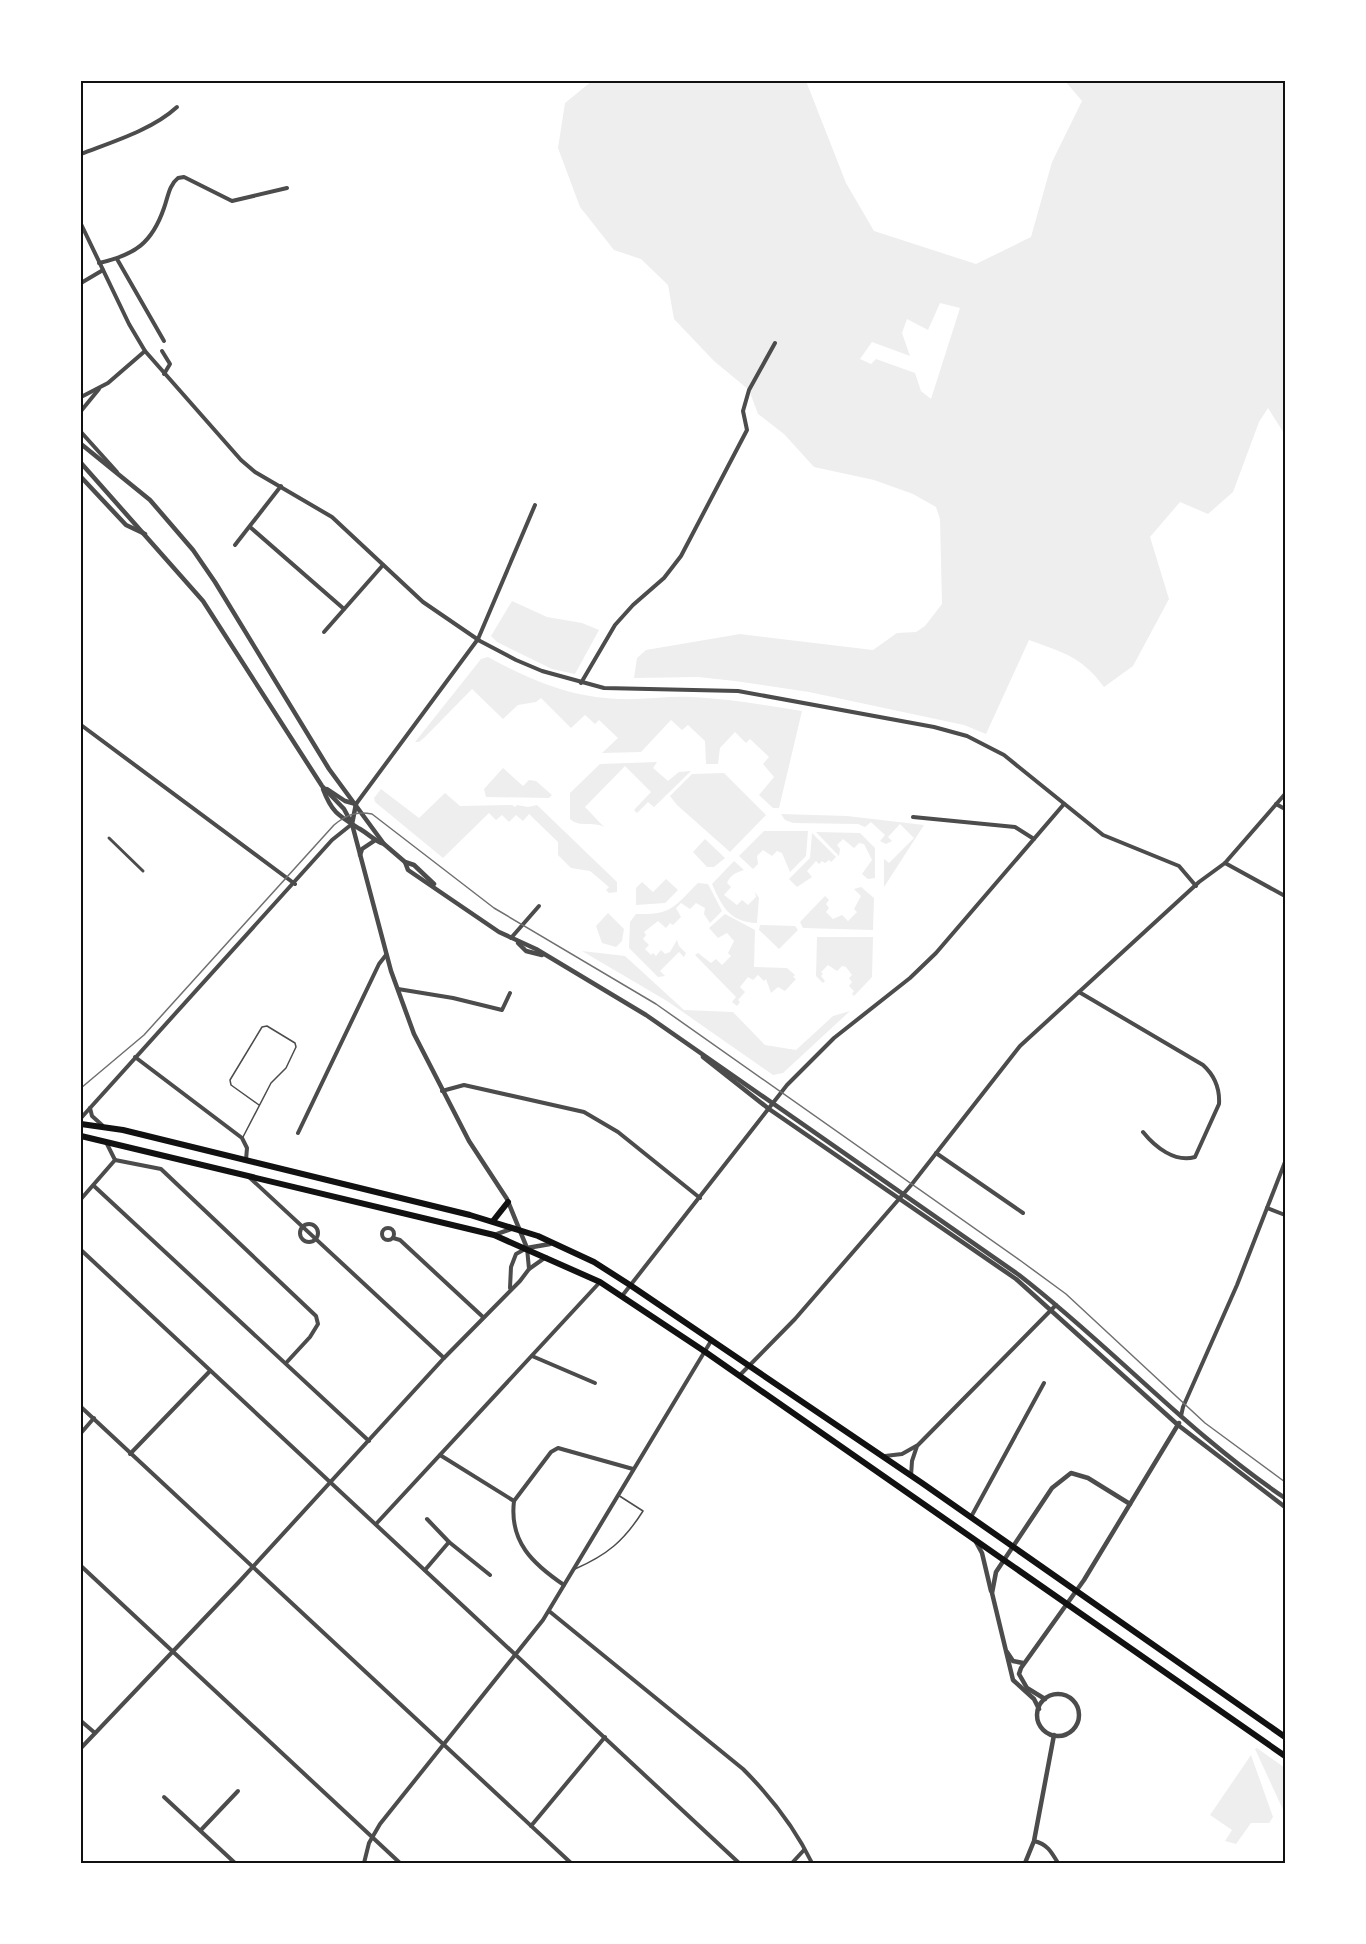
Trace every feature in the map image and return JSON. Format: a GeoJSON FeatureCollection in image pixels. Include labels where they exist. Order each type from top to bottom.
{"type":"FeatureCollection","features":[{"type":"Feature","properties":{"kind":"main road"},"geometry":{"type":"LineString","coordinates":[[81,1124],[102,1125],[493,1221],[517,1228],[594,1262],[911,1476],[1285,1737]]}},
{"type":"Feature","properties":{"kind":"main road"},"geometry":{"type":"LineString","coordinates":[[81,1136],[494,1235],[600,1282],[704,1351],[1285,1756]]}},
{"type":"Feature","properties":{"kind":"main road"},"geometry":{"type":"LineString","coordinates":[[493,1221],[508,1202]]}},
{"type":"Feature","properties":{"kind":"street"},"geometry":{"type":"LineString","coordinates":[[81,154],[151,124],[167,116],[177,107]]}},
{"type":"Feature","properties":{"kind":"street"},"geometry":{"type":"LineString","coordinates":[[99,263],[117,259],[150,239],[171,187],[178,178],[184,177],[232,201],[287,188]]}},
{"type":"Feature","properties":{"kind":"street"},"geometry":{"type":"LineString","coordinates":[[81,224],[145,351],[241,460],[332,517],[412,593],[478,639],[542,671],[581,683],[629,689],[738,691],[950,730],[992,747],[1104,835],[1179,866],[1196,886]]}},
{"type":"Feature","properties":{"kind":"street"},"geometry":{"type":"LineString","coordinates":[[117,259],[164,341]]}},
{"type":"Feature","properties":{"kind":"street"},"geometry":{"type":"LineString","coordinates":[[81,283],[103,270]]}},
{"type":"Feature","properties":{"kind":"street"},"geometry":{"type":"LineString","coordinates":[[581,683],[615,625],[664,578],[681,556],[747,430],[743,411],[749,390],[775,343]]}},
{"type":"Feature","properties":{"kind":"street"},"geometry":{"type":"LineString","coordinates":[[81,397],[100,387],[145,351]]}},
{"type":"Feature","properties":{"kind":"street"},"geometry":{"type":"LineString","coordinates":[[162,351],[170,364],[164,374]]}},
{"type":"Feature","properties":{"kind":"street"},"geometry":{"type":"LineString","coordinates":[[81,411],[100,387]]}},
{"type":"Feature","properties":{"kind":"street"},"geometry":{"type":"LineString","coordinates":[[81,432],[110,461],[121,478]]}},
{"type":"Feature","properties":{"kind":"street"},"geometry":{"type":"LineString","coordinates":[[81,444],[150,500],[193,550],[233,610],[309,740],[384,844],[405,862],[408,870],[518,943],[529,946],[623,1001],[773,1104],[1055,1306],[1181,1419],[1285,1497]]}},
{"type":"Feature","properties":{"kind":"street"},"geometry":{"type":"LineString","coordinates":[[81,463],[146,534],[212,614],[322,786],[344,809],[351,824],[387,954],[414,1034],[442,1091],[508,1202],[527,1248],[529,1269]]}},
{"type":"Feature","properties":{"kind":"street"},"geometry":{"type":"LineString","coordinates":[[81,477],[126,525],[146,534]]}},
{"type":"Feature","properties":{"kind":"street"},"geometry":{"type":"LineString","coordinates":[[235,545],[281,486]]}},
{"type":"Feature","properties":{"kind":"street"},"geometry":{"type":"LineString","coordinates":[[81,1118],[295,884],[332,840],[351,824],[356,804],[478,639],[535,505]]}},
{"type":"Feature","properties":{"kind":"street"},"geometry":{"type":"LineString","coordinates":[[250,527],[344,609]]}},
{"type":"Feature","properties":{"kind":"street"},"geometry":{"type":"LineString","coordinates":[[324,632],[383,564]]}},
{"type":"Feature","properties":{"kind":"street"},"geometry":{"type":"LineString","coordinates":[[81,725],[295,884]]}},
{"type":"Feature","properties":{"kind":"street"},"geometry":{"type":"LineString","coordinates":[[322,786],[345,801],[356,804]]}},
{"type":"Feature","properties":{"kind":"street"},"geometry":{"type":"LineString","coordinates":[[322,786],[328,803],[337,815],[374,841],[384,844]]}},
{"type":"Feature","properties":{"kind":"street"},"geometry":{"type":"LineString","coordinates":[[739,1376],[795,1319],[901,1196],[1020,1046],[1196,886],[1225,863],[1285,794]]}},
{"type":"Feature","properties":{"kind":"street"},"geometry":{"type":"LineString","coordinates":[[622,1296],[773,1104],[818,1053],[910,978],[936,953],[1064,804]]}},
{"type":"Feature","properties":{"kind":"street"},"geometry":{"type":"LineString","coordinates":[[1276,804],[1285,809]]}},
{"type":"Feature","properties":{"kind":"street"},"geometry":{"type":"LineString","coordinates":[[913,817],[1016,827],[1034,839]]}},
{"type":"Feature","properties":{"kind":"street"},"geometry":{"type":"LineString","coordinates":[[109,838],[143,871]]}},
{"type":"Feature","properties":{"kind":"street"},"geometry":{"type":"LineString","coordinates":[[360,855],[362,849],[374,841]]}},
{"type":"Feature","properties":{"kind":"street"},"geometry":{"type":"LineString","coordinates":[[1225,863],[1285,896]]}},
{"type":"Feature","properties":{"kind":"street"},"geometry":{"type":"LineString","coordinates":[[511,938],[540,906]]}},
{"type":"Feature","properties":{"kind":"street"},"geometry":{"type":"LineString","coordinates":[[298,1133],[379,964],[387,954]]}},
{"type":"Feature","properties":{"kind":"street"},"geometry":{"type":"LineString","coordinates":[[398,989],[453,998],[502,1010],[510,993]]}},
{"type":"Feature","properties":{"kind":"street"},"geometry":{"type":"LineString","coordinates":[[1079,992],[1203,1065],[1213,1074],[1220,1095],[1219,1104],[1195,1157],[1186,1160],[1155,1147],[1143,1132]]}},
{"type":"Feature","properties":{"kind":"street"},"geometry":{"type":"LineString","coordinates":[[687,1044],[723,1076],[769,1109],[901,1196]]}},
{"type":"Feature","properties":{"kind":"street"},"geometry":{"type":"LineString","coordinates":[[135,1057],[242,1138],[247,1148],[246,1161]]}},
{"type":"Feature","properties":{"kind":"street"},"geometry":{"type":"LineString","coordinates":[[442,1091],[464,1085],[584,1112],[618,1132],[700,1198]]}},
{"type":"Feature","properties":{"kind":"street"},"geometry":{"type":"LineString","coordinates":[[90,1108],[92,1116],[102,1125]]}},
{"type":"Feature","properties":{"kind":"street"},"geometry":{"type":"LineString","coordinates":[[105,1141],[115,1160]]}},
{"type":"Feature","properties":{"kind":"street"},"geometry":{"type":"LineString","coordinates":[[936,1153],[1023,1214]]}},
{"type":"Feature","properties":{"kind":"street"},"geometry":{"type":"LineString","coordinates":[[81,1199],[115,1160]]}},
{"type":"Feature","properties":{"kind":"street"},"geometry":{"type":"LineString","coordinates":[[115,1160],[161,1169],[316,1316],[318,1324],[310,1337],[286,1363]]}},
{"type":"Feature","properties":{"kind":"street"},"geometry":{"type":"LineString","coordinates":[[1045,1699],[1036,1695],[1022,1682],[1019,1674],[1024,1663],[1075,1591],[1178,1425],[1183,1407],[1237,1285],[1285,1162]]}},
{"type":"Feature","properties":{"kind":"street"},"geometry":{"type":"LineString","coordinates":[[247,1175],[444,1358]]}},
{"type":"Feature","properties":{"kind":"street"},"geometry":{"type":"LineString","coordinates":[[94,1186],[369,1441]]}},
{"type":"Feature","properties":{"kind":"street"},"geometry":{"type":"LineString","coordinates":[[1267,1208],[1285,1215]]}},
{"type":"Feature","properties":{"kind":"street"},"geometry":{"type":"LineString","coordinates":[[303,1228],[314,1226],[318,1230],[316,1239]]}},
{"type":"Feature","properties":{"kind":"street"},"geometry":{"type":"LineString","coordinates":[[303,1228],[300,1234],[303,1240],[310,1242],[316,1239]]}},
{"type":"Feature","properties":{"kind":"street"},"geometry":{"type":"LineString","coordinates":[[494,1235],[517,1228]]}},
{"type":"Feature","properties":{"kind":"street"},"geometry":{"type":"LineString","coordinates":[[393,1238],[400,1240],[483,1317]]}},
{"type":"Feature","properties":{"kind":"street"},"geometry":{"type":"LineString","coordinates":[[510,1289],[511,1267],[516,1254],[527,1248],[550,1244]]}},
{"type":"Feature","properties":{"kind":"street"},"geometry":{"type":"LineString","coordinates":[[81,1250],[740,1863]]}},
{"type":"Feature","properties":{"kind":"street"},"geometry":{"type":"LineString","coordinates":[[81,1748],[444,1358],[529,1269],[548,1257]]}},
{"type":"Feature","properties":{"kind":"street"},"geometry":{"type":"LineString","coordinates":[[376,1524],[600,1282]]}},
{"type":"Feature","properties":{"kind":"street"},"geometry":{"type":"LineString","coordinates":[[1055,1306],[1178,1425],[1285,1507]]}},
{"type":"Feature","properties":{"kind":"street"},"geometry":{"type":"LineString","coordinates":[[881,1456],[902,1454],[918,1445],[1055,1306]]}},
{"type":"Feature","properties":{"kind":"street"},"geometry":{"type":"LineString","coordinates":[[364,1863],[372,1837],[549,1611],[711,1341]]}},
{"type":"Feature","properties":{"kind":"street"},"geometry":{"type":"LineString","coordinates":[[532,1356],[595,1383]]}},
{"type":"Feature","properties":{"kind":"street"},"geometry":{"type":"LineString","coordinates":[[130,1454],[210,1371]]}},
{"type":"Feature","properties":{"kind":"street"},"geometry":{"type":"LineString","coordinates":[[970,1518],[1044,1383]]}},
{"type":"Feature","properties":{"kind":"street"},"geometry":{"type":"LineString","coordinates":[[81,1407],[571,1863]]}},
{"type":"Feature","properties":{"kind":"street"},"geometry":{"type":"LineString","coordinates":[[81,1433],[94,1419]]}},
{"type":"Feature","properties":{"kind":"street"},"geometry":{"type":"LineString","coordinates":[[911,1476],[912,1461],[918,1445]]}},
{"type":"Feature","properties":{"kind":"street"},"geometry":{"type":"LineString","coordinates":[[564,1585],[542,1570],[518,1541],[514,1501],[551,1452],[558,1448],[633,1469]]}},
{"type":"Feature","properties":{"kind":"street"},"geometry":{"type":"LineString","coordinates":[[440,1455],[514,1501]]}},
{"type":"Feature","properties":{"kind":"street"},"geometry":{"type":"LineString","coordinates":[[992,1593],[996,1572],[1052,1488],[1071,1473],[1088,1478],[1130,1504]]}},
{"type":"Feature","properties":{"kind":"street"},"geometry":{"type":"LineString","coordinates":[[427,1519],[449,1542],[490,1575]]}},
{"type":"Feature","properties":{"kind":"street"},"geometry":{"type":"LineString","coordinates":[[972,1538],[982,1553],[1013,1680],[1034,1699],[1039,1709]]}},
{"type":"Feature","properties":{"kind":"street"},"geometry":{"type":"LineString","coordinates":[[426,1570],[449,1542]]}},
{"type":"Feature","properties":{"kind":"street"},"geometry":{"type":"LineString","coordinates":[[81,1566],[400,1863]]}},
{"type":"Feature","properties":{"kind":"street"},"geometry":{"type":"LineString","coordinates":[[549,1611],[743,1769],[788,1821],[812,1863]]}},
{"type":"Feature","properties":{"kind":"street"},"geometry":{"type":"LineString","coordinates":[[1006,1649],[1014,1661],[1024,1663]]}},
{"type":"Feature","properties":{"kind":"street"},"geometry":{"type":"LineString","coordinates":[[1057,1694],[1071,1698],[1078,1708],[1078,1721],[1075,1727],[1062,1735],[1054,1735],[1041,1727],[1038,1719],[1039,1709],[1045,1699],[1057,1694]]}},
{"type":"Feature","properties":{"kind":"street"},"geometry":{"type":"LineString","coordinates":[[81,1720],[95,1733]]}},
{"type":"Feature","properties":{"kind":"street"},"geometry":{"type":"LineString","coordinates":[[1025,1863],[1034,1841],[1054,1735]]}},
{"type":"Feature","properties":{"kind":"street"},"geometry":{"type":"LineString","coordinates":[[531,1826],[604,1737]]}},
{"type":"Feature","properties":{"kind":"street"},"geometry":{"type":"LineString","coordinates":[[201,1830],[238,1791]]}},
{"type":"Feature","properties":{"kind":"street"},"geometry":{"type":"LineString","coordinates":[[164,1797],[235,1863]]}},
{"type":"Feature","properties":{"kind":"street"},"geometry":{"type":"LineString","coordinates":[[1034,1841],[1050,1849],[1058,1863]]}},
{"type":"Feature","properties":{"kind":"street"},"geometry":{"type":"LineString","coordinates":[[792,1863],[804,1850]]}},
{"type":"Feature","properties":{"kind":"lane"},"geometry":{"type":"LineString","coordinates":[[242,1138],[275,1076],[286,1068],[296,1047],[295,1043],[267,1026],[262,1028],[230,1080],[231,1085],[259,1105]]}},
{"type":"Feature","properties":{"kind":"lane"},"geometry":{"type":"LineString","coordinates":[[574,1569],[602,1557],[633,1525],[643,1511],[617,1495]]}},
{"type":"Feature","properties":{"kind":"shaded area"},"geometry":{"type":"Polygon","coordinates":[[[592,81],[806,81],[846,183],[874,231],[976,264],[1031,237],[1052,162],[1082,101],[1065,81],[1285,81],[1285,435],[1268,408],[1259,422],[1233,492],[1208,514],[1180,502],[1150,537],[1169,599],[1133,666],[1104,687],[1088,668],[1079,662],[1062,652],[1029,640],[986,734],[964,725],[809,692],[698,677],[634,678],[637,658],[646,650],[740,634],[873,650],[897,633],[916,632],[925,626],[942,604],[940,519],[936,507],[913,494],[874,480],[814,467],[784,434],[758,414],[749,390],[714,361],[674,319],[668,285],[641,259],[614,250],[580,207],[558,148],[565,103],[592,81]],[[940,303],[928,330],[907,319],[902,333],[910,356],[872,342],[860,359],[871,364],[876,359],[915,373],[921,391],[931,399],[960,308],[940,303]]]}},
{"type":"Feature","properties":{"kind":"shaded area"},"geometry":{"type":"Polygon","coordinates":[[[512,601],[547,617],[582,623],[599,630],[575,674],[552,669],[497,642],[491,636],[512,601]]]}},
{"type":"Feature","properties":{"kind":"shaded area"},"geometry":{"type":"Polygon","coordinates":[[[488,657],[551,686],[600,698],[706,698],[802,711],[779,808],[773,808],[759,795],[774,777],[763,764],[769,757],[750,739],[746,743],[735,732],[720,748],[718,764],[706,764],[705,741],[688,725],[682,730],[671,720],[641,752],[602,753],[618,738],[599,720],[595,724],[585,715],[571,728],[541,698],[536,702],[518,705],[503,719],[472,689],[425,737],[415,742],[481,659],[488,657]]]}},
{"type":"Feature","properties":{"kind":"shaded area"},"geometry":{"type":"Polygon","coordinates":[[[657,762],[653,768],[668,781],[679,772],[691,771],[654,807],[648,802],[637,813],[634,810],[651,792],[625,766],[585,807],[604,827],[578,823],[570,819],[570,793],[600,764],[657,762]]]}},
{"type":"Feature","properties":{"kind":"shaded area"},"geometry":{"type":"Polygon","coordinates":[[[503,768],[523,786],[529,780],[536,781],[552,795],[549,798],[486,797],[484,789],[503,768]]]}},
{"type":"Feature","properties":{"kind":"shaded area"},"geometry":{"type":"Polygon","coordinates":[[[724,773],[766,815],[730,852],[677,805],[670,796],[692,774],[724,773]]]}},
{"type":"Feature","properties":{"kind":"shaded area"},"geometry":{"type":"Polygon","coordinates":[[[381,789],[419,818],[445,793],[460,806],[512,805],[515,807],[517,805],[528,807],[537,805],[617,882],[617,892],[609,893],[606,890],[609,887],[590,871],[571,868],[558,855],[558,842],[529,814],[523,821],[516,815],[509,822],[502,815],[496,820],[489,813],[443,858],[375,802],[374,798],[381,789]]]}},
{"type":"Feature","properties":{"kind":"shaded area"},"geometry":{"type":"Polygon","coordinates":[[[781,814],[847,816],[924,825],[884,887],[884,859],[889,863],[914,838],[900,824],[888,837],[892,841],[886,844],[880,841],[885,835],[871,822],[865,827],[858,824],[793,823],[785,820],[781,814]]]}},
{"type":"Feature","properties":{"kind":"shaded area"},"geometry":{"type":"Polygon","coordinates":[[[764,831],[808,831],[806,856],[790,872],[782,853],[777,851],[772,856],[763,850],[757,856],[758,864],[753,869],[739,856],[764,831]]]}},
{"type":"Feature","properties":{"kind":"shaded area"},"geometry":{"type":"Polygon","coordinates":[[[816,832],[860,833],[875,848],[875,878],[868,879],[862,874],[872,860],[864,844],[859,843],[854,848],[843,839],[837,845],[840,849],[839,856],[816,832]]]}},
{"type":"Feature","properties":{"kind":"shaded area"},"geometry":{"type":"Polygon","coordinates":[[[812,833],[836,857],[831,862],[822,861],[819,864],[816,861],[807,871],[812,877],[797,887],[789,879],[810,858],[812,833]]]}},
{"type":"Feature","properties":{"kind":"shaded area"},"geometry":{"type":"Polygon","coordinates":[[[705,839],[725,858],[714,867],[707,867],[693,852],[705,839]]]}},
{"type":"Feature","properties":{"kind":"shaded area"},"geometry":{"type":"Polygon","coordinates":[[[734,861],[744,870],[730,878],[727,883],[731,887],[724,895],[737,905],[742,900],[748,905],[756,897],[755,892],[759,898],[757,923],[740,920],[733,916],[723,906],[712,884],[734,861]]]}},
{"type":"Feature","properties":{"kind":"shaded area"},"geometry":{"type":"Polygon","coordinates":[[[666,879],[678,890],[665,903],[636,905],[636,888],[642,882],[653,892],[666,879]]]}},
{"type":"Feature","properties":{"kind":"shaded area"},"geometry":{"type":"Polygon","coordinates":[[[698,883],[708,884],[722,911],[710,923],[704,914],[705,908],[696,903],[690,909],[681,903],[676,908],[681,917],[673,925],[670,923],[666,928],[658,921],[644,932],[646,935],[643,939],[649,945],[645,949],[651,955],[653,953],[656,956],[661,950],[665,954],[670,952],[677,940],[686,953],[684,957],[679,952],[660,971],[665,976],[658,977],[629,948],[630,922],[636,914],[658,913],[672,908],[698,883]]]}},
{"type":"Feature","properties":{"kind":"shaded area"},"geometry":{"type":"Polygon","coordinates":[[[861,887],[874,898],[873,930],[803,928],[800,922],[825,896],[829,900],[826,904],[829,908],[826,912],[833,919],[842,915],[848,921],[857,912],[854,909],[861,896],[854,889],[861,887]]]}},
{"type":"Feature","properties":{"kind":"shaded area"},"geometry":{"type":"Polygon","coordinates":[[[608,913],[624,929],[622,941],[616,947],[602,943],[596,926],[608,913]]]}},
{"type":"Feature","properties":{"kind":"shaded area"},"geometry":{"type":"Polygon","coordinates":[[[725,914],[755,930],[754,967],[787,968],[795,975],[793,977],[796,979],[785,991],[778,987],[771,993],[766,979],[764,981],[758,975],[753,980],[748,977],[740,987],[745,992],[738,1000],[740,1002],[737,1006],[732,1002],[736,997],[695,955],[698,953],[711,963],[716,959],[722,965],[731,956],[728,953],[734,941],[727,933],[718,938],[709,928],[725,914]]]}},
{"type":"Feature","properties":{"kind":"shaded area"},"geometry":{"type":"Polygon","coordinates":[[[760,925],[795,926],[798,930],[779,949],[759,930],[760,925]]]}},
{"type":"Feature","properties":{"kind":"shaded area"},"geometry":{"type":"Polygon","coordinates":[[[817,937],[873,937],[872,977],[854,996],[852,994],[854,991],[849,986],[852,982],[849,978],[852,975],[846,967],[842,966],[837,971],[828,965],[821,972],[825,981],[823,983],[816,976],[817,937]]]}},
{"type":"Feature","properties":{"kind":"shaded area"},"geometry":{"type":"Polygon","coordinates":[[[582,951],[625,956],[684,1010],[733,1012],[765,1045],[796,1050],[833,1016],[850,1011],[783,1073],[773,1075],[667,1001],[582,951]]]}},
{"type":"Feature","properties":{"kind":"shaded area"},"geometry":{"type":"Polygon","coordinates":[[[1257,1748],[1285,1768],[1285,1814],[1255,1749],[1257,1748]]]}},
{"type":"Feature","properties":{"kind":"shaded area"},"geometry":{"type":"Polygon","coordinates":[[[1251,1755],[1273,1817],[1269,1823],[1251,1823],[1236,1844],[1225,1841],[1232,1830],[1210,1815],[1251,1755]]]}},
{"type":"Feature","properties":{"kind":"tram line"},"geometry":{"type":"LineString","coordinates":[[81,1088],[144,1035],[334,825],[352,815],[372,814],[494,908],[656,1004],[1021,1261],[1066,1294],[1205,1423],[1285,1482]]}}]}
